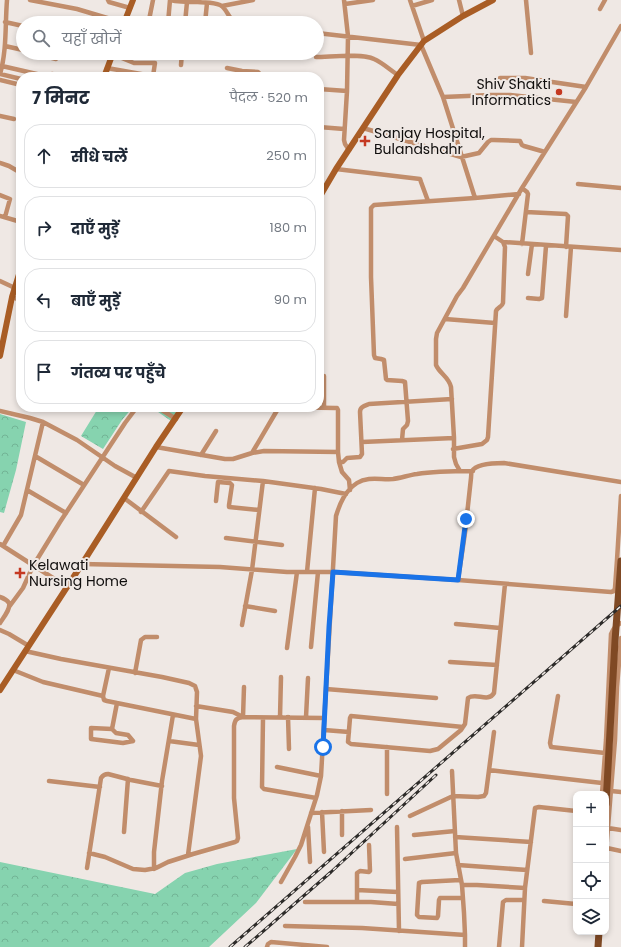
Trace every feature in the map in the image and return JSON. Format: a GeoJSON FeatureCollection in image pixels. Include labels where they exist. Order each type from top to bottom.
{"type":"FeatureCollection","features":[{"type":"Feature","properties":{"kind":"main road"},"geometry":{"type":"LineString","coordinates":[[607,791],[618,640],[620,561]]}},
{"type":"Feature","properties":{"kind":"main road"},"geometry":{"type":"LineString","coordinates":[[593,947],[594,935]]}},
{"type":"Feature","properties":{"kind":"main road"},"geometry":{"type":"LineString","coordinates":[[598,947],[599,935]]}},
{"type":"Feature","properties":{"kind":"street"},"geometry":{"type":"LineString","coordinates":[[7,0],[3,38],[5,46],[0,74],[16,78]]}},
{"type":"Feature","properties":{"kind":"street"},"geometry":{"type":"LineString","coordinates":[[30,0],[77,9],[100,16]]}},
{"type":"Feature","properties":{"kind":"street"},"geometry":{"type":"LineString","coordinates":[[108,0],[109,2],[130,8]]}},
{"type":"Feature","properties":{"kind":"street"},"geometry":{"type":"LineString","coordinates":[[127,16],[133,0]]}},
{"type":"Feature","properties":{"kind":"street"},"geometry":{"type":"LineString","coordinates":[[150,16],[153,0]]}},
{"type":"Feature","properties":{"kind":"street"},"geometry":{"type":"LineString","coordinates":[[169,16],[170,0],[212,3],[222,6],[253,0]]}},
{"type":"Feature","properties":{"kind":"street"},"geometry":{"type":"LineString","coordinates":[[349,150],[344,140],[348,36],[344,2],[373,0]]}},
{"type":"Feature","properties":{"kind":"street"},"geometry":{"type":"LineString","coordinates":[[410,0],[475,198]]}},
{"type":"Feature","properties":{"kind":"street"},"geometry":{"type":"LineString","coordinates":[[412,6],[432,0]]}},
{"type":"Feature","properties":{"kind":"street"},"geometry":{"type":"LineString","coordinates":[[459,0],[464,16]]}},
{"type":"Feature","properties":{"kind":"street"},"geometry":{"type":"LineString","coordinates":[[324,185],[398,76],[423,43],[464,16],[493,0]]}},
{"type":"Feature","properties":{"kind":"street"},"geometry":{"type":"LineString","coordinates":[[526,0],[531,54]]}},
{"type":"Feature","properties":{"kind":"street"},"geometry":{"type":"LineString","coordinates":[[600,9],[605,0]]}},
{"type":"Feature","properties":{"kind":"street"},"geometry":{"type":"LineString","coordinates":[[186,16],[187,2]]}},
{"type":"Feature","properties":{"kind":"street"},"geometry":{"type":"LineString","coordinates":[[206,16],[207,3]]}},
{"type":"Feature","properties":{"kind":"street"},"geometry":{"type":"LineString","coordinates":[[222,6],[230,16]]}},
{"type":"Feature","properties":{"kind":"street"},"geometry":{"type":"LineString","coordinates":[[4,18],[16,23]]}},
{"type":"Feature","properties":{"kind":"street"},"geometry":{"type":"LineString","coordinates":[[460,471],[456,464],[453,449],[452,387],[450,382],[438,369],[436,360],[437,333],[457,296],[544,152],[586,87],[621,26]]}},
{"type":"Feature","properties":{"kind":"street"},"geometry":{"type":"LineString","coordinates":[[324,34],[423,43]]}},
{"type":"Feature","properties":{"kind":"street"},"geometry":{"type":"LineString","coordinates":[[5,46],[16,48]]}},
{"type":"Feature","properties":{"kind":"street"},"geometry":{"type":"LineString","coordinates":[[324,57],[368,57],[375,60],[398,76]]}},
{"type":"Feature","properties":{"kind":"street"},"geometry":{"type":"LineString","coordinates":[[106,72],[110,60]]}},
{"type":"Feature","properties":{"kind":"street"},"geometry":{"type":"LineString","coordinates":[[129,60],[134,62],[155,63],[156,72]]}},
{"type":"Feature","properties":{"kind":"street"},"geometry":{"type":"LineString","coordinates":[[181,60],[181,65]]}},
{"type":"Feature","properties":{"kind":"street"},"geometry":{"type":"LineString","coordinates":[[2,64],[30,72]]}},
{"type":"Feature","properties":{"kind":"street"},"geometry":{"type":"LineString","coordinates":[[107,68],[132,72]]}},
{"type":"Feature","properties":{"kind":"street"},"geometry":{"type":"LineString","coordinates":[[227,68],[258,72]]}},
{"type":"Feature","properties":{"kind":"street"},"geometry":{"type":"LineString","coordinates":[[500,78],[525,78],[586,87]]}},
{"type":"Feature","properties":{"kind":"street"},"geometry":{"type":"LineString","coordinates":[[0,80],[16,84]]}},
{"type":"Feature","properties":{"kind":"street"},"geometry":{"type":"LineString","coordinates":[[324,89],[347,91]]}},
{"type":"Feature","properties":{"kind":"street"},"geometry":{"type":"LineString","coordinates":[[443,97],[510,95],[576,102]]}},
{"type":"Feature","properties":{"kind":"street"},"geometry":{"type":"LineString","coordinates":[[0,116],[14,119]]}},
{"type":"Feature","properties":{"kind":"street"},"geometry":{"type":"LineString","coordinates":[[324,127],[344,129]]}},
{"type":"Feature","properties":{"kind":"street"},"geometry":{"type":"LineString","coordinates":[[363,128],[461,157],[479,153],[488,142],[494,140],[520,140],[522,145],[544,152]]}},
{"type":"Feature","properties":{"kind":"street"},"geometry":{"type":"LineString","coordinates":[[0,163],[16,170]]}},
{"type":"Feature","properties":{"kind":"street"},"geometry":{"type":"LineString","coordinates":[[336,169],[420,179],[428,201]]}},
{"type":"Feature","properties":{"kind":"street"},"geometry":{"type":"LineString","coordinates":[[578,184],[621,188]]}},
{"type":"Feature","properties":{"kind":"street"},"geometry":{"type":"LineString","coordinates":[[522,188],[528,194],[522,244]]}},
{"type":"Feature","properties":{"kind":"street"},"geometry":{"type":"LineString","coordinates":[[402,440],[403,429],[408,423],[405,382],[402,380],[387,380],[384,360],[374,357],[371,277],[371,208],[374,205],[519,194]]}},
{"type":"Feature","properties":{"kind":"street"},"geometry":{"type":"LineString","coordinates":[[0,195],[10,199],[2,217],[16,221]]}},
{"type":"Feature","properties":{"kind":"street"},"geometry":{"type":"LineString","coordinates":[[526,212],[566,214],[568,216],[566,316]]}},
{"type":"Feature","properties":{"kind":"street"},"geometry":{"type":"LineString","coordinates":[[494,236],[503,242],[621,250]]}},
{"type":"Feature","properties":{"kind":"street"},"geometry":{"type":"LineString","coordinates":[[453,449],[482,444],[487,440],[496,310],[504,303],[505,247],[503,242]]}},
{"type":"Feature","properties":{"kind":"street"},"geometry":{"type":"LineString","coordinates":[[528,274],[532,244]]}},
{"type":"Feature","properties":{"kind":"street"},"geometry":{"type":"LineString","coordinates":[[528,298],[539,299],[542,297],[546,246]]}},
{"type":"Feature","properties":{"kind":"street"},"geometry":{"type":"LineString","coordinates":[[0,281],[15,288]]}},
{"type":"Feature","properties":{"kind":"street"},"geometry":{"type":"LineString","coordinates":[[0,356],[12,297],[16,285]]}},
{"type":"Feature","properties":{"kind":"street"},"geometry":{"type":"LineString","coordinates":[[12,297],[16,298]]}},
{"type":"Feature","properties":{"kind":"street"},"geometry":{"type":"LineString","coordinates":[[445,319],[495,323]]}},
{"type":"Feature","properties":{"kind":"street"},"geometry":{"type":"LineString","coordinates":[[324,376],[324,408],[335,408],[338,410],[339,462],[342,472],[349,480],[348,492]]}},
{"type":"Feature","properties":{"kind":"street"},"geometry":{"type":"LineString","coordinates":[[339,462],[343,462],[347,458],[359,457],[362,454],[360,409],[362,407],[369,404],[452,399]]}},
{"type":"Feature","properties":{"kind":"street"},"geometry":{"type":"LineString","coordinates":[[0,411],[43,422],[77,440],[115,466],[137,478]]}},
{"type":"Feature","properties":{"kind":"street"},"geometry":{"type":"LineString","coordinates":[[0,622],[22,588],[33,566],[102,456],[133,412]]}},
{"type":"Feature","properties":{"kind":"street"},"geometry":{"type":"LineString","coordinates":[[165,412],[176,419]]}},
{"type":"Feature","properties":{"kind":"street"},"geometry":{"type":"LineString","coordinates":[[0,690],[180,412]]}},
{"type":"Feature","properties":{"kind":"street"},"geometry":{"type":"LineString","coordinates":[[252,453],[276,412]]}},
{"type":"Feature","properties":{"kind":"street"},"geometry":{"type":"LineString","coordinates":[[43,422],[21,515],[1,545],[67,587]]}},
{"type":"Feature","properties":{"kind":"street"},"geometry":{"type":"LineString","coordinates":[[201,455],[216,431]]}},
{"type":"Feature","properties":{"kind":"street"},"geometry":{"type":"LineString","coordinates":[[362,442],[454,438]]}},
{"type":"Feature","properties":{"kind":"street"},"geometry":{"type":"LineString","coordinates":[[156,447],[225,459],[233,459],[264,451],[338,452]]}},
{"type":"Feature","properties":{"kind":"street"},"geometry":{"type":"LineString","coordinates":[[35,456],[84,485]]}},
{"type":"Feature","properties":{"kind":"street"},"geometry":{"type":"LineString","coordinates":[[281,882],[295,857],[308,824],[321,776],[336,516],[339,504],[348,492],[356,484],[370,478],[392,479],[417,474],[472,471],[492,462],[621,482]]}},
{"type":"Feature","properties":{"kind":"street"},"geometry":{"type":"LineString","coordinates":[[141,512],[169,471],[348,492]]}},
{"type":"Feature","properties":{"kind":"street"},"geometry":{"type":"LineString","coordinates":[[458,580],[472,471]]}},
{"type":"Feature","properties":{"kind":"street"},"geometry":{"type":"LineString","coordinates":[[242,625],[252,570],[263,481]]}},
{"type":"Feature","properties":{"kind":"street"},"geometry":{"type":"LineString","coordinates":[[216,501],[218,482],[230,483],[232,485],[228,505],[229,507],[259,510]]}},
{"type":"Feature","properties":{"kind":"street"},"geometry":{"type":"LineString","coordinates":[[307,572],[315,488]]}},
{"type":"Feature","properties":{"kind":"street"},"geometry":{"type":"LineString","coordinates":[[27,490],[66,513]]}},
{"type":"Feature","properties":{"kind":"street"},"geometry":{"type":"LineString","coordinates":[[82,564],[220,567],[297,572],[333,572],[612,592],[615,588],[620,561],[621,496]]}},
{"type":"Feature","properties":{"kind":"street"},"geometry":{"type":"LineString","coordinates":[[124,498],[176,537]]}},
{"type":"Feature","properties":{"kind":"street"},"geometry":{"type":"LineString","coordinates":[[226,538],[282,545]]}},
{"type":"Feature","properties":{"kind":"street"},"geometry":{"type":"LineString","coordinates":[[287,648],[297,572]]}},
{"type":"Feature","properties":{"kind":"street"},"geometry":{"type":"LineString","coordinates":[[311,647],[318,572]]}},
{"type":"Feature","properties":{"kind":"street"},"geometry":{"type":"LineString","coordinates":[[463,727],[351,716],[348,742],[351,744],[387,748],[430,751],[438,749],[463,727],[465,724],[467,700],[469,696],[489,698],[493,695],[505,584]]}},
{"type":"Feature","properties":{"kind":"street"},"geometry":{"type":"LineString","coordinates":[[0,596],[8,602],[9,607]]}},
{"type":"Feature","properties":{"kind":"street"},"geometry":{"type":"LineString","coordinates":[[245,606],[275,611]]}},
{"type":"Feature","properties":{"kind":"street"},"geometry":{"type":"LineString","coordinates":[[602,791],[611,634],[613,629],[621,623]]}},
{"type":"Feature","properties":{"kind":"street"},"geometry":{"type":"LineString","coordinates":[[456,624],[500,628]]}},
{"type":"Feature","properties":{"kind":"street"},"geometry":{"type":"LineString","coordinates":[[0,630],[9,634],[27,649],[109,668],[193,684],[196,688],[196,719],[201,756],[188,855]]}},
{"type":"Feature","properties":{"kind":"street"},"geometry":{"type":"LineString","coordinates":[[135,673],[141,640],[145,637],[157,637]]}},
{"type":"Feature","properties":{"kind":"street"},"geometry":{"type":"LineString","coordinates":[[608,827],[618,711],[620,664],[618,640]]}},
{"type":"Feature","properties":{"kind":"street"},"geometry":{"type":"LineString","coordinates":[[450,662],[497,665]]}},
{"type":"Feature","properties":{"kind":"street"},"geometry":{"type":"LineString","coordinates":[[109,668],[103,696],[104,700],[196,719]]}},
{"type":"Feature","properties":{"kind":"street"},"geometry":{"type":"LineString","coordinates":[[13,670],[43,682],[103,696]]}},
{"type":"Feature","properties":{"kind":"street"},"geometry":{"type":"LineString","coordinates":[[280,717],[281,677]]}},
{"type":"Feature","properties":{"kind":"street"},"geometry":{"type":"LineString","coordinates":[[306,717],[308,678]]}},
{"type":"Feature","properties":{"kind":"street"},"geometry":{"type":"LineString","coordinates":[[243,717],[244,687]]}},
{"type":"Feature","properties":{"kind":"street"},"geometry":{"type":"LineString","coordinates":[[326,689],[436,698]]}},
{"type":"Feature","properties":{"kind":"street"},"geometry":{"type":"LineString","coordinates":[[558,696],[550,743],[551,747],[605,753]]}},
{"type":"Feature","properties":{"kind":"street"},"geometry":{"type":"LineString","coordinates":[[112,729],[117,703]]}},
{"type":"Feature","properties":{"kind":"street"},"geometry":{"type":"LineString","coordinates":[[196,706],[233,712],[243,717]]}},
{"type":"Feature","properties":{"kind":"street"},"geometry":{"type":"LineString","coordinates":[[154,869],[154,852],[162,786],[173,714]]}},
{"type":"Feature","properties":{"kind":"street"},"geometry":{"type":"LineString","coordinates":[[89,853],[105,857],[132,869],[145,870],[154,869],[188,855],[226,846],[237,841],[238,838],[234,798],[234,726],[236,719],[243,717],[324,718]]}},
{"type":"Feature","properties":{"kind":"street"},"geometry":{"type":"LineString","coordinates":[[288,717],[289,749]]}},
{"type":"Feature","properties":{"kind":"street"},"geometry":{"type":"LineString","coordinates":[[263,718],[262,787],[316,798]]}},
{"type":"Feature","properties":{"kind":"street"},"geometry":{"type":"LineString","coordinates":[[91,728],[112,729],[116,733],[128,735],[133,741],[123,743],[91,739],[91,728]]}},
{"type":"Feature","properties":{"kind":"street"},"geometry":{"type":"LineString","coordinates":[[324,730],[349,732]]}},
{"type":"Feature","properties":{"kind":"street"},"geometry":{"type":"LineString","coordinates":[[410,816],[453,796],[484,796],[486,793],[494,732]]}},
{"type":"Feature","properties":{"kind":"street"},"geometry":{"type":"LineString","coordinates":[[615,733],[621,734]]}},
{"type":"Feature","properties":{"kind":"street"},"geometry":{"type":"LineString","coordinates":[[169,741],[199,745]]}},
{"type":"Feature","properties":{"kind":"street"},"geometry":{"type":"LineString","coordinates":[[387,748],[387,794]]}},
{"type":"Feature","properties":{"kind":"street"},"geometry":{"type":"LineString","coordinates":[[277,767],[321,776]]}},
{"type":"Feature","properties":{"kind":"street"},"geometry":{"type":"LineString","coordinates":[[489,770],[602,783]]}},
{"type":"Feature","properties":{"kind":"street"},"geometry":{"type":"LineString","coordinates":[[452,771],[456,853],[462,885],[466,935],[465,947]]}},
{"type":"Feature","properties":{"kind":"street"},"geometry":{"type":"LineString","coordinates":[[87,868],[101,778],[105,774],[108,774],[162,786]]}},
{"type":"Feature","properties":{"kind":"street"},"geometry":{"type":"LineString","coordinates":[[124,832],[128,779]]}},
{"type":"Feature","properties":{"kind":"street"},"geometry":{"type":"LineString","coordinates":[[49,781],[100,787]]}},
{"type":"Feature","properties":{"kind":"street"},"geometry":{"type":"LineString","coordinates":[[611,791],[621,792]]}},
{"type":"Feature","properties":{"kind":"street"},"geometry":{"type":"LineString","coordinates":[[522,947],[525,888],[534,810],[539,806],[573,811]]}},
{"type":"Feature","properties":{"kind":"street"},"geometry":{"type":"LineString","coordinates":[[311,813],[371,810]]}},
{"type":"Feature","properties":{"kind":"street"},"geometry":{"type":"LineString","coordinates":[[342,811],[342,835]]}},
{"type":"Feature","properties":{"kind":"street"},"geometry":{"type":"LineString","coordinates":[[322,812],[324,852]]}},
{"type":"Feature","properties":{"kind":"street"},"geometry":{"type":"LineString","coordinates":[[308,824],[310,862]]}},
{"type":"Feature","properties":{"kind":"street"},"geometry":{"type":"LineString","coordinates":[[397,827],[399,931]]}},
{"type":"Feature","properties":{"kind":"street"},"geometry":{"type":"LineString","coordinates":[[609,828],[621,830]]}},
{"type":"Feature","properties":{"kind":"street"},"geometry":{"type":"LineString","coordinates":[[414,835],[455,831]]}},
{"type":"Feature","properties":{"kind":"street"},"geometry":{"type":"LineString","coordinates":[[455,837],[531,842]]}},
{"type":"Feature","properties":{"kind":"street"},"geometry":{"type":"LineString","coordinates":[[357,902],[358,872],[370,872],[369,845]]}},
{"type":"Feature","properties":{"kind":"street"},"geometry":{"type":"LineString","coordinates":[[609,850],[621,851]]}},
{"type":"Feature","properties":{"kind":"street"},"geometry":{"type":"LineString","coordinates":[[405,859],[456,853]]}},
{"type":"Feature","properties":{"kind":"street"},"geometry":{"type":"LineString","coordinates":[[458,865],[527,870]]}},
{"type":"Feature","properties":{"kind":"street"},"geometry":{"type":"LineString","coordinates":[[460,880],[419,883],[417,915],[419,917],[437,918],[440,898],[463,898]]}},
{"type":"Feature","properties":{"kind":"street"},"geometry":{"type":"LineString","coordinates":[[462,885],[525,888]]}},
{"type":"Feature","properties":{"kind":"street"},"geometry":{"type":"LineString","coordinates":[[357,890],[398,892]]}},
{"type":"Feature","properties":{"kind":"street"},"geometry":{"type":"LineString","coordinates":[[499,947],[503,902],[506,900],[524,900]]}},
{"type":"Feature","properties":{"kind":"street"},"geometry":{"type":"LineString","coordinates":[[544,901],[573,904]]}},
{"type":"Feature","properties":{"kind":"street"},"geometry":{"type":"LineString","coordinates":[[305,902],[398,904]]}},
{"type":"Feature","properties":{"kind":"street"},"geometry":{"type":"LineString","coordinates":[[286,926],[362,928],[466,935]]}},
{"type":"Feature","properties":{"kind":"street"},"geometry":{"type":"LineString","coordinates":[[267,947],[271,942],[312,947],[327,947]]}},
{"type":"Feature","properties":{"kind":"green space"},"geometry":{"type":"Polygon","coordinates":[[[96,412],[129,412],[103,449],[81,436],[96,412]]]}},
{"type":"Feature","properties":{"kind":"green space"},"geometry":{"type":"Polygon","coordinates":[[[158,412],[176,412],[171,421],[158,412]]]}},
{"type":"Feature","properties":{"kind":"green space"},"geometry":{"type":"Polygon","coordinates":[[[0,414],[26,422],[16,470],[4,513],[0,512],[0,414]]]}},
{"type":"Feature","properties":{"kind":"green space"},"geometry":{"type":"Polygon","coordinates":[[[297,849],[256,903],[209,947],[0,947],[0,862],[155,894],[185,873],[217,864],[297,849]]]}},
{"type":"Feature","properties":{"kind":"railway"},"geometry":{"type":"LineString","coordinates":[[230,947],[621,606]]}},
{"type":"Feature","properties":{"kind":"railway"},"geometry":{"type":"LineString","coordinates":[[245,947],[331,872],[436,775]]}},
{"type":"Feature","properties":{"kind":"place","name":"Shiv Shakti Informatics"},"geometry":{"type":"Point","coordinates":[559,92]}},
{"type":"Feature","properties":{"kind":"place","name":"Sanjay Hospital, Bulandshahr"},"geometry":{"type":"Point","coordinates":[365,141]}},
{"type":"Feature","properties":{"kind":"place","name":"Kelawati Nursing Home"},"geometry":{"type":"Point","coordinates":[20,573]}},
{"type":"Feature","properties":{"kind":"route"},"geometry":{"type":"LineString","coordinates":[[323,747],[333,572],[458,580],[466,519]]}}]}
